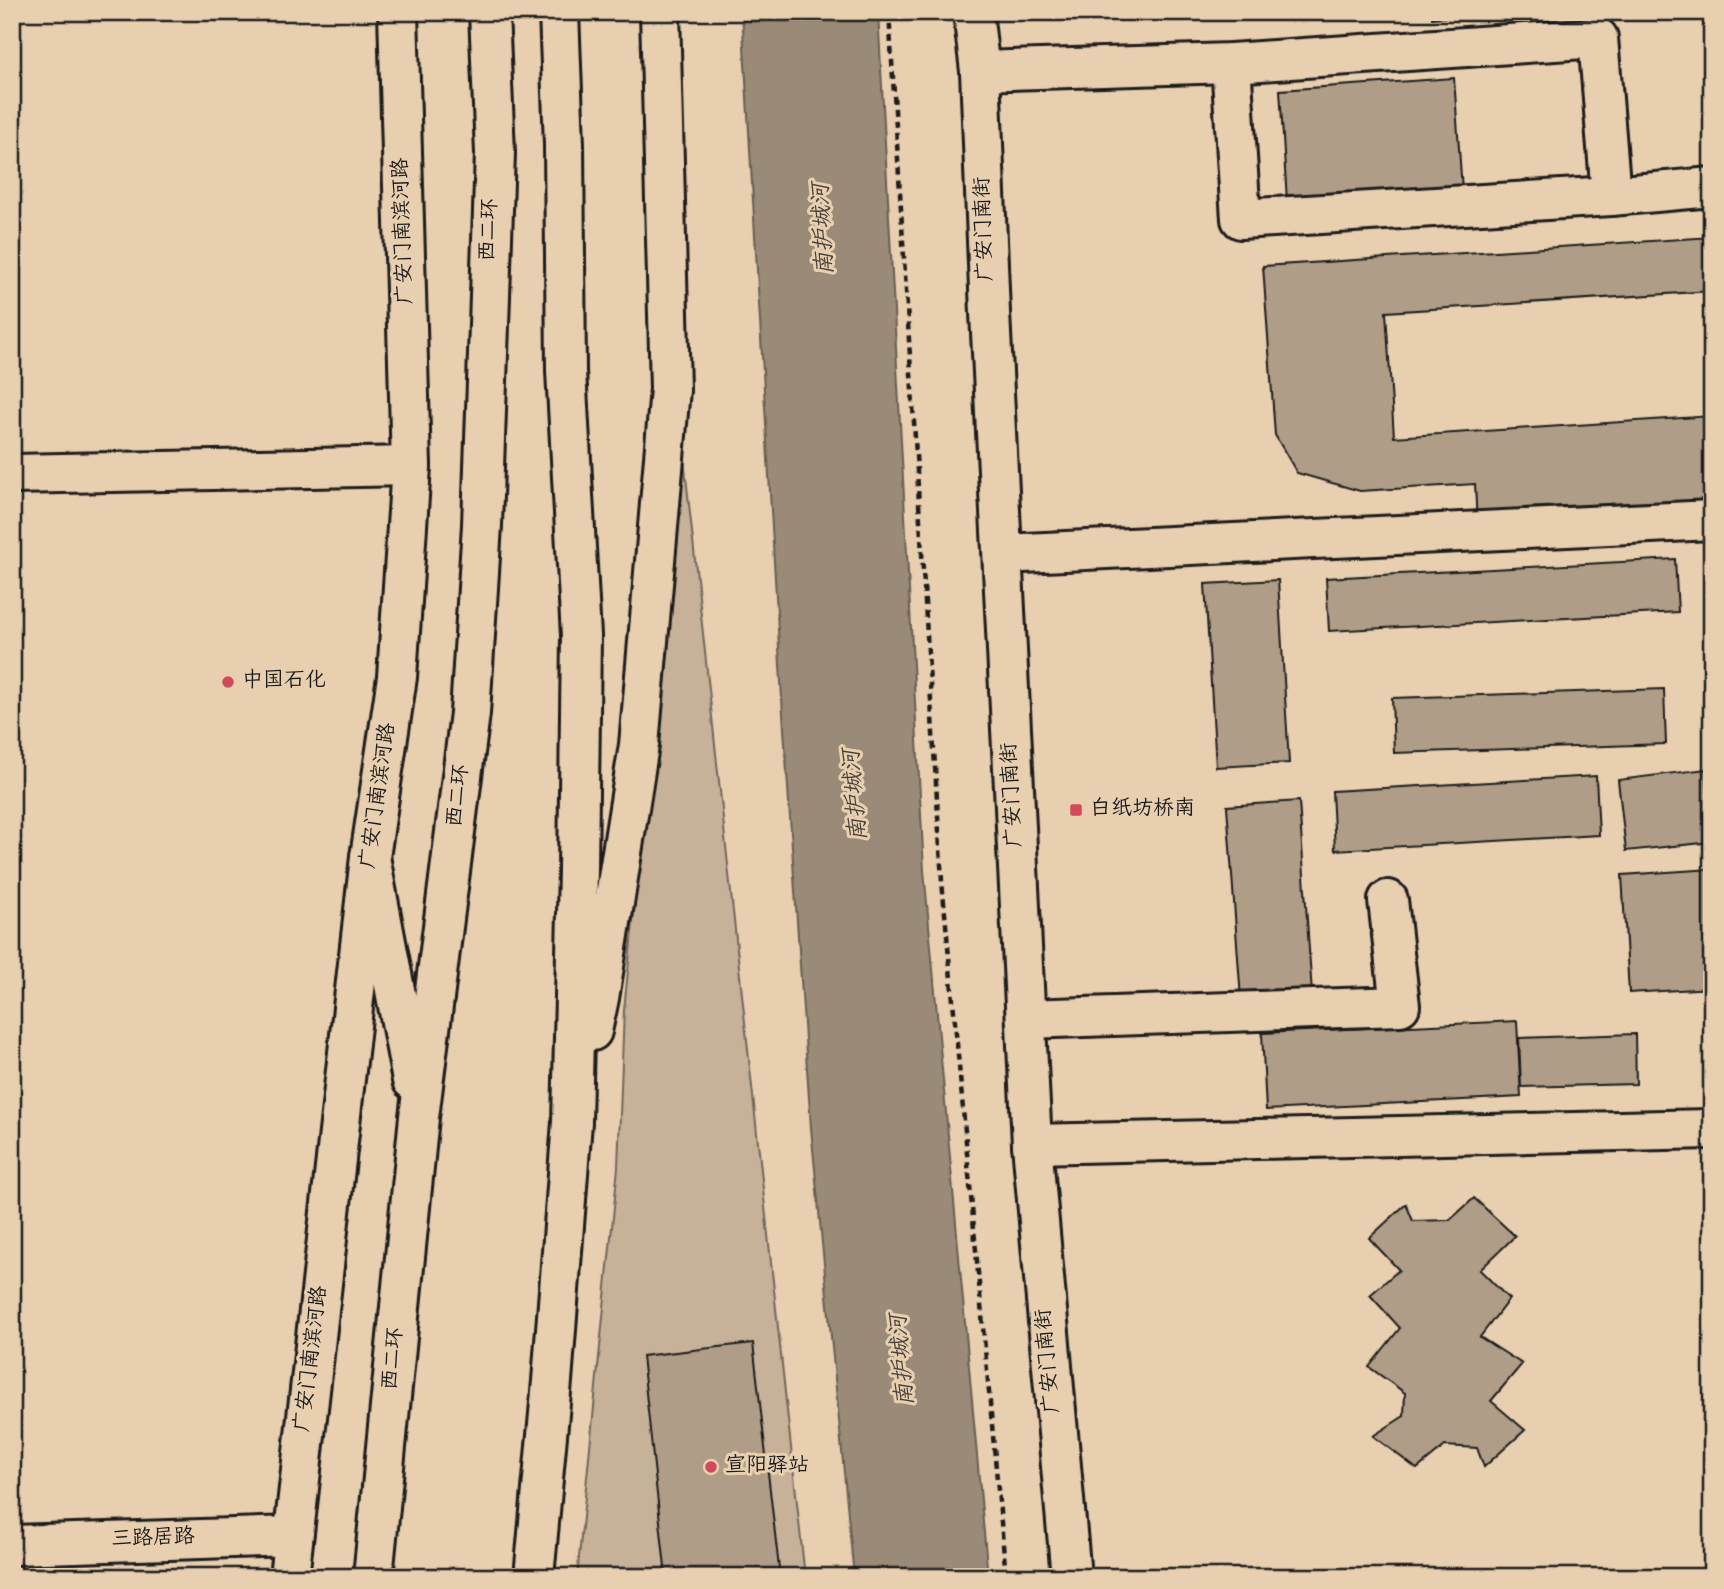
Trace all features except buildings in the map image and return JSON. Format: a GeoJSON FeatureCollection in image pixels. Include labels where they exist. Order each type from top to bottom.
{"type":"FeatureCollection","features":[{"type":"Feature","properties":{"kind":"main road","name":"广安门南滨河路"},"geometry":{"type":"LineString","coordinates":[[289,1577],[370,857],[397,677],[411,466],[398,12]]}},
{"type":"Feature","properties":{"kind":"main road","name":"西二环"},"geometry":{"type":"LineString","coordinates":[[373,1577],[419,1117],[472,687],[482,526],[495,153],[489,12]]}},
{"type":"Feature","properties":{"kind":"main road"},"geometry":{"type":"LineString","coordinates":[[534,1577],[572,1122],[581,636],[566,371],[564,145],[559,12]]}},
{"type":"Feature","properties":{"kind":"main road"},"geometry":{"type":"LineString","coordinates":[[572,1122],[599,998],[639,745],[670,388],[660,12]]}},
{"type":"Feature","properties":{"kind":"main road","name":"广安门南街"},"geometry":{"type":"LineString","coordinates":[[974,12],[991,71]]}},
{"type":"Feature","properties":{"kind":"main road","name":"广安门南街"},"geometry":{"type":"LineString","coordinates":[[998,12],[991,71],[1037,1018],[1070,1577]]}},
{"type":"Feature","properties":{"kind":"main road"},"geometry":{"type":"LineString","coordinates":[[991,71],[1231,63],[1598,38],[1611,196]]}},
{"type":"Feature","properties":{"kind":"main road"},"geometry":{"type":"LineString","coordinates":[[1231,63],[1241,219],[1611,196],[1712,187]]}},
{"type":"Feature","properties":{"kind":"main road"},"geometry":{"type":"LineString","coordinates":[[12,474],[411,466]]}},
{"type":"Feature","properties":{"kind":"main road"},"geometry":{"type":"LineString","coordinates":[[1015,554],[1712,520]]}},
{"type":"Feature","properties":{"kind":"main road"},"geometry":{"type":"LineString","coordinates":[[370,857],[419,1117]]}},
{"type":"Feature","properties":{"kind":"main road"},"geometry":{"type":"LineString","coordinates":[[1037,1018],[1400,1006],[1388,900]]}},
{"type":"Feature","properties":{"kind":"main road"},"geometry":{"type":"LineString","coordinates":[[1044,1144],[1712,1129]]}},
{"type":"Feature","properties":{"kind":"main road","name":"广安门南街"},"geometry":{"type":"LineString","coordinates":[[1044,1144],[1093,1577]]}},
{"type":"Feature","properties":{"kind":"main road","name":"三路居路"},"geometry":{"type":"LineString","coordinates":[[12,1545],[293,1536]]}},
{"type":"Feature","properties":{"kind":"path"},"geometry":{"type":"LineString","coordinates":[[889,12],[942,881],[1006,1577]]}},
{"type":"Feature","properties":{"kind":"shaded area"},"geometry":{"type":"Polygon","coordinates":[[[684,458],[805,1577],[577,1577],[618,1167],[624,1010],[684,458]]]}},
{"type":"Feature","properties":{"kind":"water","name":"南护城河"},"geometry":{"type":"Polygon","coordinates":[[[742,12],[878,12],[924,870],[988,1577],[854,1577],[811,1128],[782,699],[742,12]]]}},
{"type":"Feature","properties":{"kind":"place","name":"中国石化"},"geometry":{"type":"Point","coordinates":[228,682]}},
{"type":"Feature","properties":{"kind":"place","name":"白纸坊桥南"},"geometry":{"type":"Point","coordinates":[1076,810]}},
{"type":"Feature","properties":{"kind":"place","name":"宣阳驿站"},"geometry":{"type":"Point","coordinates":[711,1467]}}]}
